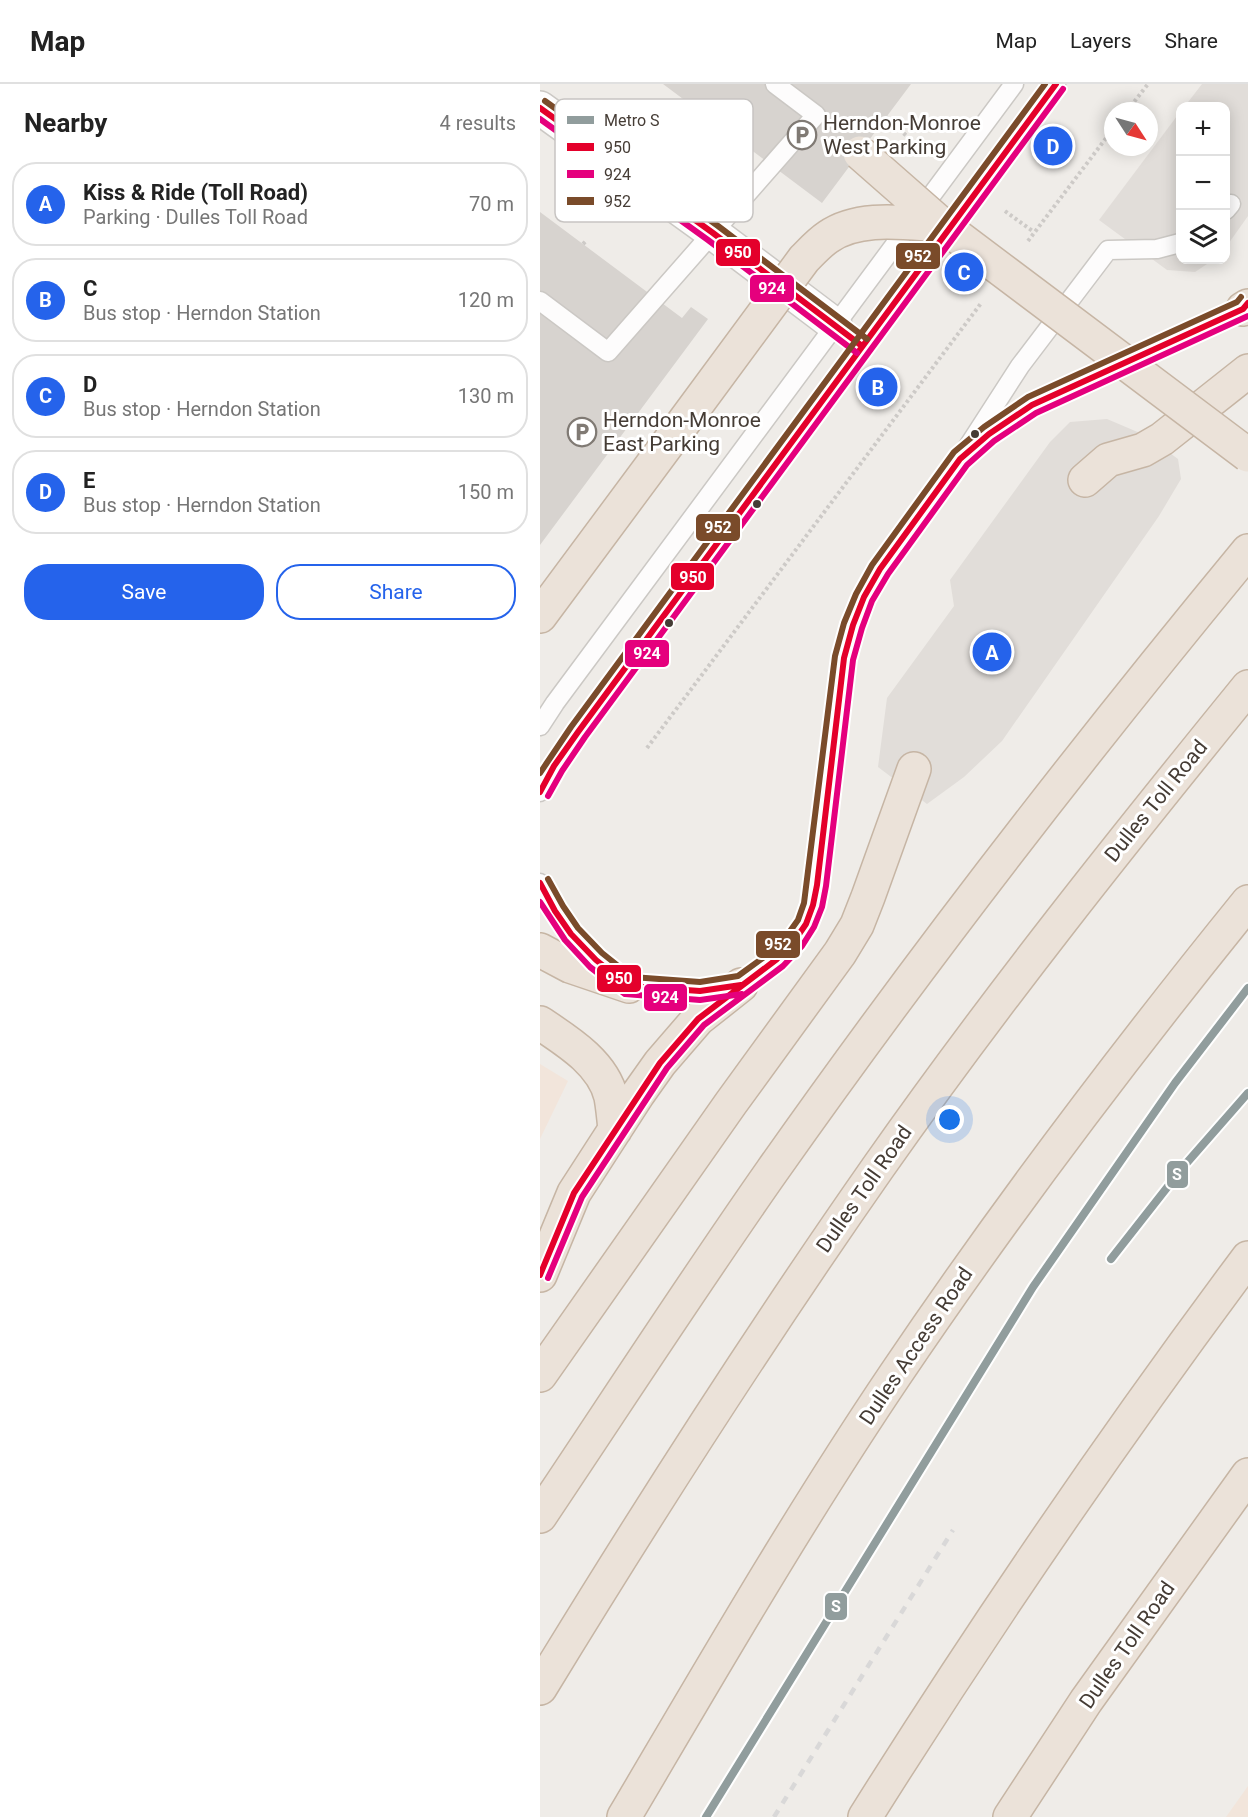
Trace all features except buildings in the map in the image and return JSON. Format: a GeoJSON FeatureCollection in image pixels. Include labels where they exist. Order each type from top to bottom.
{"type":"FeatureCollection","features":[{"type":"Feature","properties":{"kind":"highway"},"geometry":{"type":"LineString","coordinates":[[860,153],[942,225],[1248,455]]}},
{"type":"Feature","properties":{"kind":"highway"},"geometry":{"type":"LineString","coordinates":[[540,616],[804,259],[828,237],[859,224],[942,225]]}},
{"type":"Feature","properties":{"kind":"highway"},"geometry":{"type":"LineString","coordinates":[[1085,480],[1108,460],[1143,450],[1162,439],[1248,371]]}},
{"type":"Feature","properties":{"kind":"highway"},"geometry":{"type":"LineString","coordinates":[[540,1516],[759,1190],[848,1066],[1065,778],[1248,551]]}},
{"type":"Feature","properties":{"kind":"highway","name":"Dulles Toll Road"},"geometry":{"type":"LineString","coordinates":[[540,1689],[625,1550],[711,1417],[880,1165],[1067,912],[1248,687]]}},
{"type":"Feature","properties":{"kind":"highway"},"geometry":{"type":"LineString","coordinates":[[540,1375],[730,1103],[840,953],[857,925],[914,769]]}},
{"type":"Feature","properties":{"kind":"highway","name":"Dulles Access Road"},"geometry":{"type":"LineString","coordinates":[[624,1817],[734,1629],[894,1376],[983,1248],[1077,1120],[1171,997],[1248,902]]}},
{"type":"Feature","properties":{"kind":"highway"},"geometry":{"type":"LineString","coordinates":[[540,950],[570,966],[630,986]]}},
{"type":"Feature","properties":{"kind":"highway"},"geometry":{"type":"LineString","coordinates":[[540,1275],[574,1193],[655,1071],[698,1019],[741,985]]}},
{"type":"Feature","properties":{"kind":"highway"},"geometry":{"type":"LineString","coordinates":[[540,1023],[563,1038],[600,1072],[610,1095],[615,1130]]}},
{"type":"Feature","properties":{"kind":"highway"},"geometry":{"type":"LineString","coordinates":[[865,1817],[1010,1593],[1189,1337],[1248,1258]]}},
{"type":"Feature","properties":{"kind":"highway","name":"Dulles Toll Road"},"geometry":{"type":"LineString","coordinates":[[1010,1817],[1086,1701],[1248,1475]]}},
{"type":"Feature","properties":{"kind":"street"},"geometry":{"type":"LineString","coordinates":[[540,108],[555,119]]}},
{"type":"Feature","properties":{"kind":"street"},"geometry":{"type":"LineString","coordinates":[[698,222],[835,325]]}},
{"type":"Feature","properties":{"kind":"lane"},"geometry":{"type":"LineString","coordinates":[[753,187],[816,115],[775,84]]}},
{"type":"Feature","properties":{"kind":"lane"},"geometry":{"type":"LineString","coordinates":[[540,726],[1014,84]]}},
{"type":"Feature","properties":{"kind":"lane"},"geometry":{"type":"LineString","coordinates":[[540,792],[578,732],[1056,84]]}},
{"type":"Feature","properties":{"kind":"lane"},"geometry":{"type":"LineString","coordinates":[[540,301],[608,352],[723,222]]}},
{"type":"Feature","properties":{"kind":"lane"},"geometry":{"type":"LineString","coordinates":[[540,883],[571,934],[596,960],[630,986],[700,991],[741,985],[777,958],[795,940],[806,924],[813,905],[844,658],[864,597],[880,569],[960,459],[1020,366],[1108,250],[1156,249],[1176,244]]}},
{"type":"Feature","properties":{"kind":"lane"},"geometry":{"type":"LineString","coordinates":[[960,459],[989,434],[1032,405],[1246,306]]}},
{"type":"Feature","properties":{"kind":"lane"},"geometry":{"type":"LineString","coordinates":[[835,325],[862,346]]}},
{"type":"Feature","properties":{"kind":"path"},"geometry":{"type":"LineString","coordinates":[[1134,102],[1148,84]]}},
{"type":"Feature","properties":{"kind":"path"},"geometry":{"type":"LineString","coordinates":[[886,117],[929,156]]}},
{"type":"Feature","properties":{"kind":"path"},"geometry":{"type":"LineString","coordinates":[[1027,242],[1104,141]]}},
{"type":"Feature","properties":{"kind":"path"},"geometry":{"type":"LineString","coordinates":[[1005,212],[1034,232]]}},
{"type":"Feature","properties":{"kind":"path"},"geometry":{"type":"LineString","coordinates":[[583,244],[587,240]]}},
{"type":"Feature","properties":{"kind":"path"},"geometry":{"type":"LineString","coordinates":[[647,748],[985,298]]}},
{"type":"Feature","properties":{"kind":"shaded area"},"geometry":{"type":"Polygon","coordinates":[[[1202,84],[1248,84],[1248,216],[1230,241],[1230,102],[1188,102],[1202,84]]]}},
{"type":"Feature","properties":{"kind":"shaded area"},"geometry":{"type":"Polygon","coordinates":[[[1176,117],[1176,264],[1207,264],[1195,272],[1167,270],[1099,220],[1147,156],[1158,156],[1158,141],[1176,117]]]}},
{"type":"Feature","properties":{"kind":"shaded area"},"geometry":{"type":"Polygon","coordinates":[[[1107,419],[1147,436],[1178,459],[1181,479],[1159,516],[1002,741],[964,777],[927,804],[878,767],[887,698],[954,606],[950,580],[1050,442],[1070,422],[1107,419]]]}},
{"type":"Feature","properties":{"kind":"shaded area"},"geometry":{"type":"Polygon","coordinates":[[[540,1064],[568,1081],[540,1139],[540,1064]]]}},
{"type":"Feature","properties":{"kind":"shaded area"},"geometry":{"type":"Polygon","coordinates":[[[1248,1786],[1248,1817],[1226,1817],[1248,1786]]]}},
{"type":"Feature","properties":{"kind":"railway"},"geometry":{"type":"LineString","coordinates":[[774,1817],[953,1530]]}},
{"type":"Feature","properties":{"kind":"metro line","name":"S"},"geometry":{"type":"LineString","coordinates":[[706,1817],[1033,1287],[1175,1083],[1248,988]]}},
{"type":"Feature","properties":{"kind":"metro line","name":"S"},"geometry":{"type":"LineString","coordinates":[[1111,1259],[1184,1166],[1248,1093]]}},
{"type":"Feature","properties":{"kind":"transit line","name":"952"},"geometry":{"type":"LineString","coordinates":[[540,773],[571,727],[1045,84]]}},
{"type":"Feature","properties":{"kind":"transit line","name":"950"},"geometry":{"type":"LineString","coordinates":[[540,792],[554,766],[578,732],[1056,84]]}},
{"type":"Feature","properties":{"kind":"transit line","name":"924"},"geometry":{"type":"LineString","coordinates":[[548,796],[585,737],[1063,89]]}},
{"type":"Feature","properties":{"kind":"transit line","name":"952"},"geometry":{"type":"LineString","coordinates":[[545,101],[555,108]]}},
{"type":"Feature","properties":{"kind":"transit line","name":"950"},"geometry":{"type":"LineString","coordinates":[[540,108],[555,119]]}},
{"type":"Feature","properties":{"kind":"transit line","name":"924"},"geometry":{"type":"LineString","coordinates":[[540,119],[555,130]]}},
{"type":"Feature","properties":{"kind":"transit line","name":"924"},"geometry":{"type":"LineString","coordinates":[[683,222],[857,353]]}},
{"type":"Feature","properties":{"kind":"transit line","name":"950"},"geometry":{"type":"LineString","coordinates":[[698,222],[862,346]]}},
{"type":"Feature","properties":{"kind":"transit line","name":"952"},"geometry":{"type":"LineString","coordinates":[[712,222],[867,339]]}},
{"type":"Feature","properties":{"kind":"transit line","name":"952"},"geometry":{"type":"LineString","coordinates":[[548,879],[578,928],[602,953],[632,977],[700,982],[738,976],[771,952],[798,920],[804,903],[835,656],[844,623],[856,594],[872,565],[954,452],[984,427],[1028,397],[1237,302],[1241,297]]}},
{"type":"Feature","properties":{"kind":"transit line","name":"950"},"geometry":{"type":"LineString","coordinates":[[540,1275],[574,1193],[660,1063],[698,1019],[777,959],[806,924],[817,885],[844,658],[853,625],[864,597],[880,569],[960,459],[989,434],[1032,405],[1243,309],[1248,303]]}},
{"type":"Feature","properties":{"kind":"transit line","name":"924"},"geometry":{"type":"LineString","coordinates":[[548,1278],[582,1197],[667,1068],[704,1025],[783,966],[802,946],[814,927],[822,907],[826,886],[853,660],[862,628],[872,601],[888,574],[967,465],[994,441],[1036,413],[1248,316]]}},
{"type":"Feature","properties":{"kind":"transit line","name":"950"},"geometry":{"type":"LineString","coordinates":[[540,883],[571,934],[596,960],[629,986],[700,991],[741,985]]}},
{"type":"Feature","properties":{"kind":"transit line","name":"924"},"geometry":{"type":"LineString","coordinates":[[540,902],[565,940],[590,967],[625,994],[700,1000],[742,994]]}},
{"type":"Feature","properties":{"kind":"place","name":"Herndon-Monroe West Parking"},"geometry":{"type":"Point","coordinates":[802,135]}},
{"type":"Feature","properties":{"kind":"place","name":"E"},"geometry":{"type":"Point","coordinates":[1053,146]}},
{"type":"Feature","properties":{"kind":"place","name":"D"},"geometry":{"type":"Point","coordinates":[964,272]}},
{"type":"Feature","properties":{"kind":"place","name":"C"},"geometry":{"type":"Point","coordinates":[878,387]}},
{"type":"Feature","properties":{"kind":"place","name":"Herndon-Monroe East Parking"},"geometry":{"type":"Point","coordinates":[582,432]}},
{"type":"Feature","properties":{"kind":"place","name":"Kiss & Ride (Toll Road)"},"geometry":{"type":"Point","coordinates":[992,652]}}]}
